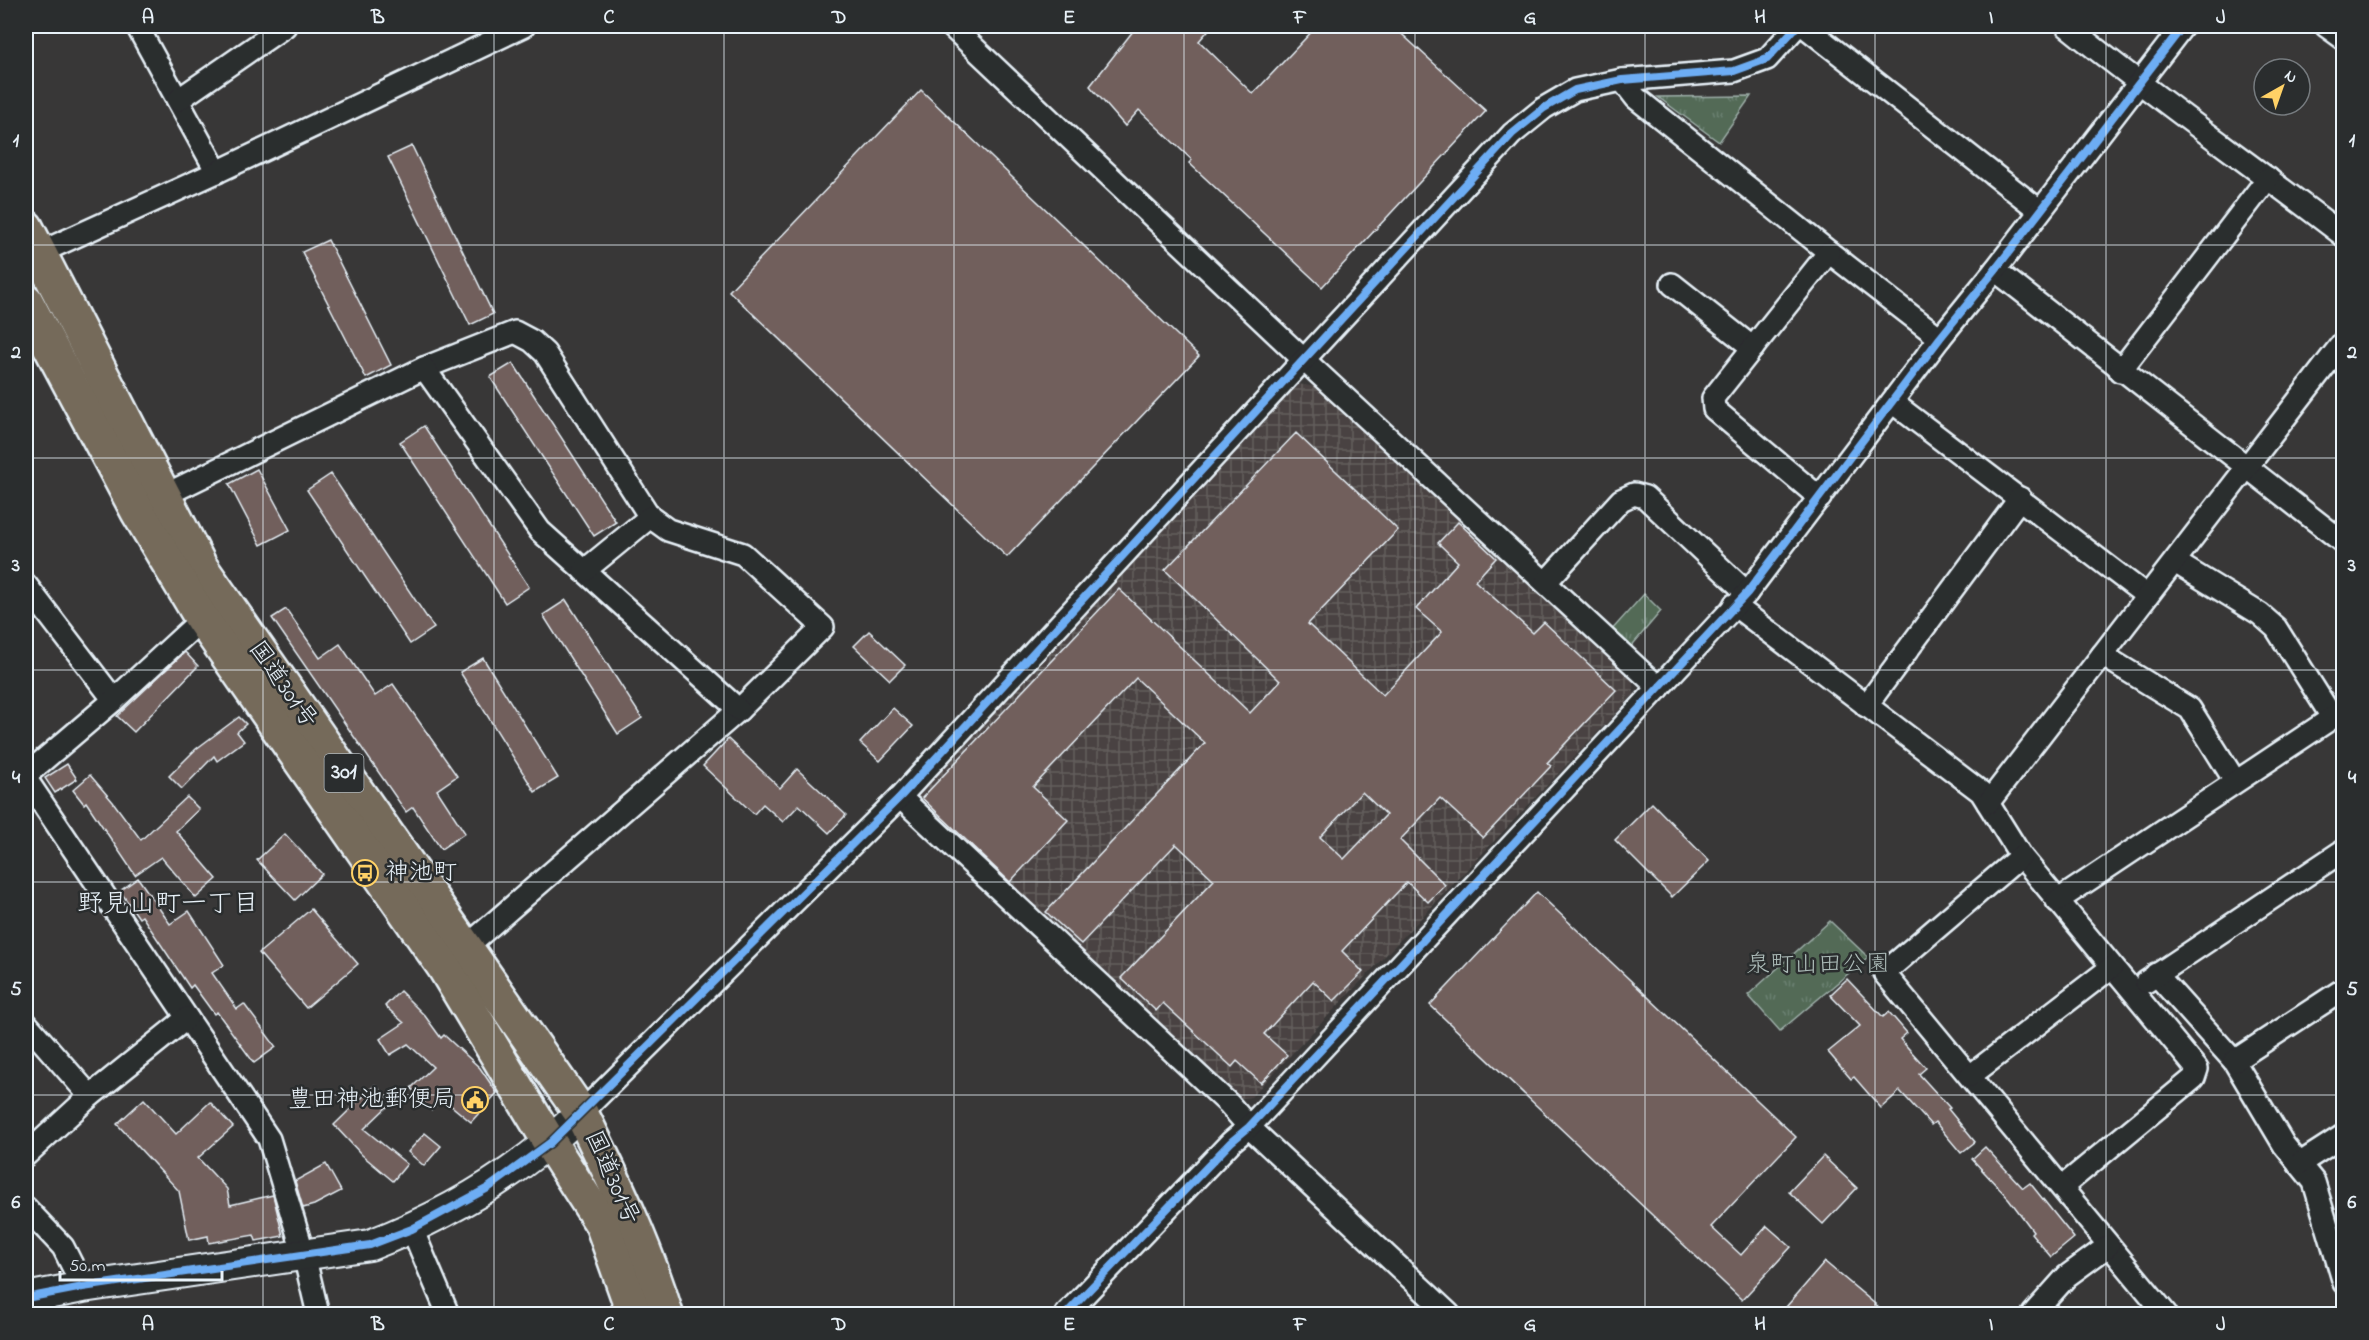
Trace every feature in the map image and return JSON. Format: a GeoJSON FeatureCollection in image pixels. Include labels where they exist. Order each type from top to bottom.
{"type":"FeatureCollection","features":[{"type":"Feature","properties":{"kind":"highway","name":"国道301号"},"geometry":{"type":"LineString","coordinates":[[32,240],[200,566],[581,1113],[620,1194],[658,1287],[666,1314]]}},
{"type":"Feature","properties":{"kind":"highway","name":"国道301号"},"geometry":{"type":"LineString","coordinates":[[26,301],[138,512],[202,619],[444,967],[550,1143],[602,1224],[634,1314]]}},
{"type":"Feature","properties":{"kind":"street"},"geometry":{"type":"LineString","coordinates":[[137,26],[217,172]]}},
{"type":"Feature","properties":{"kind":"street"},"geometry":{"type":"LineString","coordinates":[[178,100],[285,26]]}},
{"type":"Feature","properties":{"kind":"street"},"geometry":{"type":"LineString","coordinates":[[32,240],[217,172],[524,26]]}},
{"type":"Feature","properties":{"kind":"street"},"geometry":{"type":"LineString","coordinates":[[951,26],[1303,359],[1659,688]]}},
{"type":"Feature","properties":{"kind":"street"},"geometry":{"type":"LineString","coordinates":[[26,1298],[83,1287],[370,1245],[412,1228],[488,1188],[550,1143],[900,797],[1512,134],[1544,108],[1575,90],[1622,80],[1734,71],[1748,67],[1767,59],[1797,26]]}},
{"type":"Feature","properties":{"kind":"street"},"geometry":{"type":"LineString","coordinates":[[1804,26],[2039,210]]}},
{"type":"Feature","properties":{"kind":"street"},"geometry":{"type":"LineString","coordinates":[[2067,26],[2138,84],[2268,178],[2343,236]]}},
{"type":"Feature","properties":{"kind":"street"},"geometry":{"type":"LineString","coordinates":[[1066,1314],[1231,1142],[1249,1127],[1741,599],[1940,338],[2183,26]]}},
{"type":"Feature","properties":{"kind":"street"},"geometry":{"type":"LineString","coordinates":[[2326,26],[2343,39]]}},
{"type":"Feature","properties":{"kind":"street"},"geometry":{"type":"LineString","coordinates":[[1622,80],[1636,98],[1940,338]]}},
{"type":"Feature","properties":{"kind":"street"},"geometry":{"type":"LineString","coordinates":[[2120,370],[2268,178]]}},
{"type":"Feature","properties":{"kind":"street"},"geometry":{"type":"LineString","coordinates":[[1820,498],[1714,409],[1713,398],[1829,252]]}},
{"type":"Feature","properties":{"kind":"street"},"geometry":{"type":"LineString","coordinates":[[1995,270],[2247,468],[2339,532]]}},
{"type":"Feature","properties":{"kind":"street"},"geometry":{"type":"LineString","coordinates":[[1672,284],[1753,348]]}},
{"type":"Feature","properties":{"kind":"street"},"geometry":{"type":"LineString","coordinates":[[163,495],[424,368],[515,332],[532,341],[545,353],[650,517],[668,530],[743,554],[823,627],[739,710],[465,948]]}},
{"type":"Feature","properties":{"kind":"street"},"geometry":{"type":"LineString","coordinates":[[1988,803],[2343,341]]}},
{"type":"Feature","properties":{"kind":"street"},"geometry":{"type":"LineString","coordinates":[[424,368],[540,531],[739,710]]}},
{"type":"Feature","properties":{"kind":"street"},"geometry":{"type":"LineString","coordinates":[[1892,402],[2146,596]]}},
{"type":"Feature","properties":{"kind":"street"},"geometry":{"type":"LineString","coordinates":[[1546,582],[1621,501],[1634,494],[1645,496],[1741,599],[1866,706],[1981,792],[2021,856],[2197,1069],[2194,1078],[2062,1187]]}},
{"type":"Feature","properties":{"kind":"street"},"geometry":{"type":"LineString","coordinates":[[1866,706],[2020,498]]}},
{"type":"Feature","properties":{"kind":"street"},"geometry":{"type":"LineString","coordinates":[[584,571],[650,517]]}},
{"type":"Feature","properties":{"kind":"street"},"geometry":{"type":"LineString","coordinates":[[2057,901],[2235,780],[2338,714],[2276,628],[2260,614],[2175,562]]}},
{"type":"Feature","properties":{"kind":"street"},"geometry":{"type":"LineString","coordinates":[[26,585],[114,700]]}},
{"type":"Feature","properties":{"kind":"street"},"geometry":{"type":"LineString","coordinates":[[26,775],[114,700],[202,619]]}},
{"type":"Feature","properties":{"kind":"street"},"geometry":{"type":"LineString","coordinates":[[2102,654],[2190,709],[2235,780]]}},
{"type":"Feature","properties":{"kind":"street"},"geometry":{"type":"LineString","coordinates":[[26,779],[269,1139],[304,1255],[318,1314]]}},
{"type":"Feature","properties":{"kind":"street"},"geometry":{"type":"LineString","coordinates":[[900,797],[1229,1104],[1249,1127],[1449,1314]]}},
{"type":"Feature","properties":{"kind":"street"},"geometry":{"type":"LineString","coordinates":[[2133,991],[2343,850]]}},
{"type":"Feature","properties":{"kind":"street"},"geometry":{"type":"LineString","coordinates":[[2021,856],[1884,973],[2166,1314]]}},
{"type":"Feature","properties":{"kind":"street"},"geometry":{"type":"LineString","coordinates":[[1970,1076],[2112,967]]}},
{"type":"Feature","properties":{"kind":"street"},"geometry":{"type":"LineString","coordinates":[[2156,974],[2234,1061],[2284,1145],[2314,1182],[2343,1283]]}},
{"type":"Feature","properties":{"kind":"street"},"geometry":{"type":"LineString","coordinates":[[2234,1061],[2343,989]]}},
{"type":"Feature","properties":{"kind":"street"},"geometry":{"type":"LineString","coordinates":[[26,1155],[90,1096],[187,1018]]}},
{"type":"Feature","properties":{"kind":"street"},"geometry":{"type":"LineString","coordinates":[[26,1023],[90,1096]]}},
{"type":"Feature","properties":{"kind":"street"},"geometry":{"type":"LineString","coordinates":[[2299,1164],[2343,1135]]}},
{"type":"Feature","properties":{"kind":"street"},"geometry":{"type":"LineString","coordinates":[[26,1208],[63,1247],[83,1287]]}},
{"type":"Feature","properties":{"kind":"street"},"geometry":{"type":"LineString","coordinates":[[412,1228],[448,1314]]}},
{"type":"Feature","properties":{"kind":"street"},"geometry":{"type":"LineString","coordinates":[[2033,1314],[2067,1276],[2108,1246]]}},
{"type":"Feature","properties":{"kind":"shaded area"},"geometry":{"type":"Polygon","coordinates":[[[1298,384],[1318,387],[1632,676],[1634,694],[1251,1097],[1240,1098],[918,803],[918,793],[1298,384]]]}},
{"type":"Feature","properties":{"kind":"green space"},"geometry":{"type":"Polygon","coordinates":[[[1751,96],[1719,142],[1658,97],[1751,96]]]}},
{"type":"Feature","properties":{"kind":"green space"},"geometry":{"type":"Polygon","coordinates":[[[1644,594],[1661,611],[1629,649],[1610,632],[1644,594]]]}},
{"type":"Feature","properties":{"kind":"green space","name":"泉町山田公園"},"geometry":{"type":"Polygon","coordinates":[[[1830,921],[1868,957],[1780,1031],[1748,995],[1830,921]]]}},
{"type":"Feature","properties":{"kind":"building"},"geometry":{"type":"Polygon","coordinates":[[[1137,26],[1212,26],[1199,41],[1253,94],[1317,26],[1393,26],[1486,111],[1322,287],[1189,163],[1192,160],[1139,110],[1125,126],[1090,86],[1137,26]]]}},
{"type":"Feature","properties":{"kind":"building"},"geometry":{"type":"Polygon","coordinates":[[[921,90],[1199,356],[1007,557],[729,291],[921,90]]]}},
{"type":"Feature","properties":{"kind":"building"},"geometry":{"type":"Polygon","coordinates":[[[412,146],[493,314],[470,325],[388,157],[412,146]]]}},
{"type":"Feature","properties":{"kind":"building"},"geometry":{"type":"Polygon","coordinates":[[[328,240],[391,365],[366,378],[302,252],[328,240]]]}},
{"type":"Feature","properties":{"kind":"building"},"geometry":{"type":"Polygon","coordinates":[[[513,363],[616,522],[594,536],[490,377],[513,363]]]}},
{"type":"Feature","properties":{"kind":"building"},"geometry":{"type":"Polygon","coordinates":[[[424,426],[529,587],[505,603],[400,442],[424,426]]]}},
{"type":"Feature","properties":{"kind":"building"},"geometry":{"type":"Polygon","coordinates":[[[1296,433],[1398,530],[1308,624],[1383,695],[1442,632],[1416,609],[1458,562],[1438,543],[1458,522],[1496,558],[1475,581],[1533,633],[1544,622],[1616,690],[1547,763],[1551,766],[1483,838],[1440,798],[1400,840],[1445,885],[1428,902],[1407,882],[1342,951],[1363,972],[1334,1001],[1313,981],[1264,1034],[1287,1055],[1261,1083],[1237,1061],[1232,1067],[1163,1003],[1156,1011],[1121,978],[1214,880],[1176,844],[1081,944],[1046,912],[1205,743],[1136,678],[1033,787],[1068,820],[1010,882],[922,798],[1119,589],[1250,713],[1280,681],[1165,570],[1296,433]],[[1362,792],[1320,837],[1344,859],[1386,815],[1362,792]]]}},
{"type":"Feature","properties":{"kind":"building"},"geometry":{"type":"Polygon","coordinates":[[[257,469],[290,530],[261,545],[229,484],[257,469]]]}},
{"type":"Feature","properties":{"kind":"building"},"geometry":{"type":"Polygon","coordinates":[[[331,474],[434,628],[410,644],[307,490],[331,474]]]}},
{"type":"Feature","properties":{"kind":"building"},"geometry":{"type":"Polygon","coordinates":[[[566,600],[642,718],[618,734],[543,615],[566,600]]]}},
{"type":"Feature","properties":{"kind":"building"},"geometry":{"type":"Polygon","coordinates":[[[286,609],[320,658],[340,644],[375,696],[393,684],[457,776],[437,790],[465,833],[441,849],[413,807],[406,812],[272,618],[286,609]]]}},
{"type":"Feature","properties":{"kind":"building"},"geometry":{"type":"Polygon","coordinates":[[[869,631],[905,665],[890,680],[854,646],[869,631]]]}},
{"type":"Feature","properties":{"kind":"building"},"geometry":{"type":"Polygon","coordinates":[[[185,652],[198,666],[134,732],[117,716],[185,652]]]}},
{"type":"Feature","properties":{"kind":"building"},"geometry":{"type":"Polygon","coordinates":[[[483,658],[558,778],[535,792],[460,672],[483,658]]]}},
{"type":"Feature","properties":{"kind":"building"},"geometry":{"type":"Polygon","coordinates":[[[893,708],[913,726],[880,761],[860,743],[893,708]]]}},
{"type":"Feature","properties":{"kind":"building"},"geometry":{"type":"Polygon","coordinates":[[[239,717],[246,724],[237,732],[244,741],[217,761],[214,756],[182,789],[169,776],[196,749],[239,717]]]}},
{"type":"Feature","properties":{"kind":"building"},"geometry":{"type":"Polygon","coordinates":[[[728,739],[780,788],[797,769],[846,815],[829,833],[799,805],[783,822],[763,804],[754,814],[703,766],[728,739]]]}},
{"type":"Feature","properties":{"kind":"building"},"geometry":{"type":"Polygon","coordinates":[[[67,764],[77,779],[55,793],[45,778],[67,764]]]}},
{"type":"Feature","properties":{"kind":"building"},"geometry":{"type":"Polygon","coordinates":[[[90,775],[141,840],[187,797],[199,809],[176,831],[217,879],[196,898],[161,857],[135,875],[86,802],[84,804],[73,790],[90,775]]]}},
{"type":"Feature","properties":{"kind":"building"},"geometry":{"type":"Polygon","coordinates":[[[1652,803],[1709,861],[1672,897],[1615,840],[1652,803]]]}},
{"type":"Feature","properties":{"kind":"building"},"geometry":{"type":"Polygon","coordinates":[[[285,834],[322,874],[295,900],[257,860],[285,834]]]}},
{"type":"Feature","properties":{"kind":"building"},"geometry":{"type":"Polygon","coordinates":[[[138,878],[170,924],[189,911],[224,965],[212,973],[237,1009],[244,1004],[276,1047],[254,1063],[217,1012],[214,1014],[193,985],[190,988],[142,916],[139,918],[120,891],[138,878]]]}},
{"type":"Feature","properties":{"kind":"building"},"geometry":{"type":"Polygon","coordinates":[[[1537,892],[1796,1137],[1711,1227],[1741,1255],[1767,1226],[1791,1247],[1742,1300],[1430,1005],[1537,892]]]}},
{"type":"Feature","properties":{"kind":"building"},"geometry":{"type":"Polygon","coordinates":[[[311,909],[358,964],[306,1008],[259,953],[311,909]]]}},
{"type":"Feature","properties":{"kind":"building"},"geometry":{"type":"Polygon","coordinates":[[[1847,979],[1883,1017],[1889,1012],[1907,1033],[1900,1039],[1926,1068],[1919,1074],[1950,1108],[1948,1109],[1975,1142],[1961,1153],[1935,1122],[1931,1125],[1900,1091],[1881,1108],[1854,1077],[1851,1079],[1828,1052],[1860,1026],[1830,995],[1847,979]]]}},
{"type":"Feature","properties":{"kind":"building"},"geometry":{"type":"Polygon","coordinates":[[[400,991],[425,1016],[441,1038],[444,1035],[480,1068],[497,1093],[471,1122],[443,1099],[431,1110],[411,1088],[433,1067],[408,1044],[390,1055],[380,1039],[404,1023],[385,1006],[400,991]]]}},
{"type":"Feature","properties":{"kind":"building"},"geometry":{"type":"Polygon","coordinates":[[[375,1085],[392,1102],[364,1129],[407,1164],[393,1181],[362,1155],[334,1125],[375,1085]]]}},
{"type":"Feature","properties":{"kind":"building"},"geometry":{"type":"Polygon","coordinates":[[[144,1099],[176,1134],[210,1102],[233,1127],[198,1158],[227,1189],[230,1205],[273,1195],[283,1236],[256,1241],[254,1235],[209,1243],[208,1236],[189,1240],[179,1191],[117,1124],[144,1099]]]}},
{"type":"Feature","properties":{"kind":"building"},"geometry":{"type":"Polygon","coordinates":[[[425,1133],[441,1146],[424,1166],[408,1152],[425,1133]]]}},
{"type":"Feature","properties":{"kind":"building"},"geometry":{"type":"Polygon","coordinates":[[[1985,1147],[2023,1188],[2030,1183],[2074,1238],[2051,1257],[2031,1233],[2033,1231],[2009,1199],[1972,1159],[1985,1147]]]}},
{"type":"Feature","properties":{"kind":"building"},"geometry":{"type":"Polygon","coordinates":[[[1823,1156],[1857,1188],[1823,1224],[1789,1192],[1823,1156]]]}},
{"type":"Feature","properties":{"kind":"building"},"geometry":{"type":"Polygon","coordinates":[[[326,1164],[341,1191],[303,1208],[295,1181],[326,1164]]]}},
{"type":"Feature","properties":{"kind":"building"},"geometry":{"type":"Polygon","coordinates":[[[1825,1262],[1887,1314],[1780,1314],[1825,1262]]]}},
{"type":"Feature","properties":{"kind":"cycle path"},"geometry":{"type":"LineString","coordinates":[[26,1298],[83,1287],[370,1245],[412,1229],[488,1188],[550,1143],[900,797],[1512,134],[1544,108],[1575,90],[1622,80],[1734,71],[1767,59],[1797,26]]}},
{"type":"Feature","properties":{"kind":"cycle path"},"geometry":{"type":"LineString","coordinates":[[1066,1314],[1231,1142],[1249,1127],[1747,593],[1940,338],[2183,26]]}},
{"type":"Feature","properties":{"kind":"place","name":"神池町"},"geometry":{"type":"Point","coordinates":[365,873]}},
{"type":"Feature","properties":{"kind":"place","name":"豊田神池郵便局"},"geometry":{"type":"Point","coordinates":[475,1100]}},
{"type":"Feature","properties":{"kind":"district","name":"野見山町一丁目"},"geometry":{"type":"Point","coordinates":[168,905]}}]}
